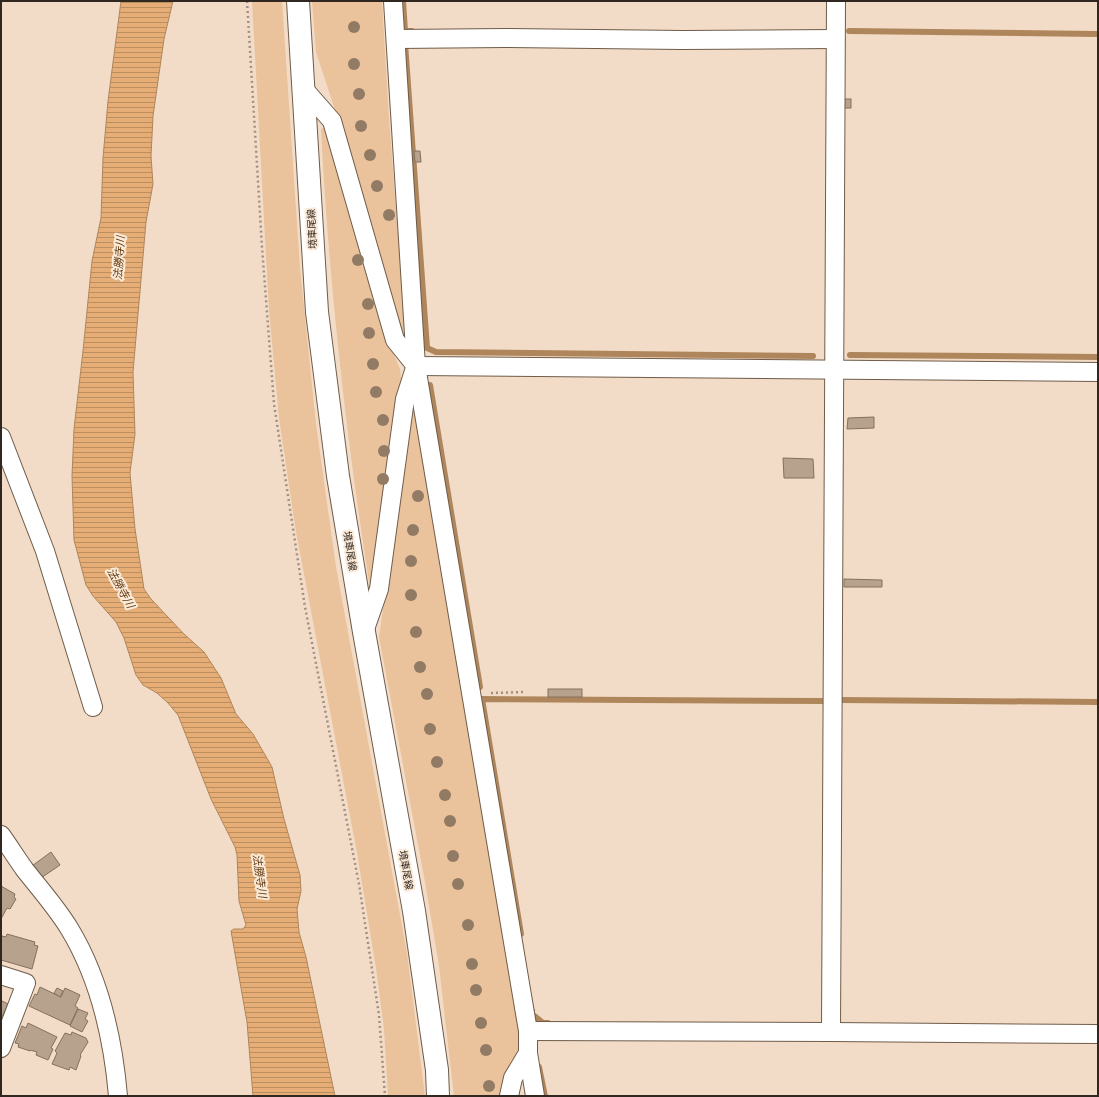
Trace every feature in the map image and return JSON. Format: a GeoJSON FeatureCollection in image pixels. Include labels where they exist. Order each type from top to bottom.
{"type":"FeatureCollection","features":[{"type":"Feature","properties":{"kind":"main road","name":"境車尾線"},"geometry":{"type":"LineString","coordinates":[[298,1],[317,312],[338,476],[364,632],[414,911],[437,1070],[438,1096]]}},
{"type":"Feature","properties":{"kind":"street"},"geometry":{"type":"LineString","coordinates":[[393,1],[416,366],[528,1031],[528,1053],[535,1096]]}},
{"type":"Feature","properties":{"kind":"street"},"geometry":{"type":"LineString","coordinates":[[830,1032],[836,1]]}},
{"type":"Feature","properties":{"kind":"street"},"geometry":{"type":"LineString","coordinates":[[396,39],[505,38],[835,40]]}},
{"type":"Feature","properties":{"kind":"street"},"geometry":{"type":"LineString","coordinates":[[304,90],[332,121],[395,340],[416,366]]}},
{"type":"Feature","properties":{"kind":"street"},"geometry":{"type":"LineString","coordinates":[[416,366],[1098,372]]}},
{"type":"Feature","properties":{"kind":"street"},"geometry":{"type":"LineString","coordinates":[[364,632],[379,589],[404,399],[416,366]]}},
{"type":"Feature","properties":{"kind":"street"},"geometry":{"type":"LineString","coordinates":[[1,437],[45,551],[93,707]]}},
{"type":"Feature","properties":{"kind":"street"},"geometry":{"type":"LineString","coordinates":[[1,835],[69,929],[91,972],[102,1006],[113,1049],[118,1096]]}},
{"type":"Feature","properties":{"kind":"street"},"geometry":{"type":"LineString","coordinates":[[1,975],[26,983],[1,1047]]}},
{"type":"Feature","properties":{"kind":"street"},"geometry":{"type":"LineString","coordinates":[[528,1031],[1098,1034]]}},
{"type":"Feature","properties":{"kind":"street"},"geometry":{"type":"LineString","coordinates":[[509,1096],[513,1078],[528,1053]]}},
{"type":"Feature","properties":{"kind":"path"},"geometry":{"type":"LineString","coordinates":[[247,1],[263,263],[274,404],[305,607],[359,884],[379,1015],[385,1096]]}},
{"type":"Feature","properties":{"kind":"path"},"geometry":{"type":"LineString","coordinates":[[471,693],[524,692]]}},
{"type":"Feature","properties":{"kind":"shaded area"},"geometry":{"type":"Polygon","coordinates":[[[252,1],[282,1],[300,268],[316,424],[336,567],[407,953],[425,1096],[388,1096],[384,1029],[376,968],[357,853],[296,532],[279,418],[269,310],[252,1]]]}},
{"type":"Feature","properties":{"kind":"shaded area"},"geometry":{"type":"Polygon","coordinates":[[[312,1],[382,1],[405,339],[403,339],[340,125],[316,52],[312,1]]]}},
{"type":"Feature","properties":{"kind":"shaded area"},"geometry":{"type":"Polygon","coordinates":[[[327,127],[391,348],[400,369],[401,379],[400,399],[372,588],[370,588],[353,474],[334,303],[324,188],[321,130],[322,128],[327,127]]]}},
{"type":"Feature","properties":{"kind":"shaded area"},"geometry":{"type":"Polygon","coordinates":[[[414,395],[519,1021],[520,1044],[509,1073],[505,1096],[454,1096],[439,966],[425,882],[379,637],[414,395]]]}},
{"type":"Feature","properties":{"kind":"water","name":"法勝寺川"},"geometry":{"type":"Polygon","coordinates":[[[121,1],[173,1],[164,39],[153,116],[151,156],[153,184],[146,222],[133,372],[135,434],[130,473],[135,529],[144,589],[151,599],[184,634],[204,652],[221,678],[236,714],[253,734],[272,767],[284,819],[300,875],[301,891],[297,909],[299,932],[306,957],[335,1096],[253,1096],[247,1022],[231,931],[234,929],[243,929],[246,925],[239,901],[237,855],[235,847],[211,799],[178,715],[157,693],[143,685],[136,675],[124,638],[116,622],[93,596],[86,585],[74,540],[72,476],[74,429],[92,261],[101,218],[103,158],[108,101],[121,1]]]}},
{"type":"Feature","properties":{"kind":"building"},"geometry":{"type":"Polygon","coordinates":[[[844,99],[851,99],[851,108],[844,108],[844,99]]]}},
{"type":"Feature","properties":{"kind":"building"},"geometry":{"type":"Polygon","coordinates":[[[414,151],[420,151],[421,162],[415,162],[414,151]]]}},
{"type":"Feature","properties":{"kind":"building"},"geometry":{"type":"Polygon","coordinates":[[[874,417],[874,428],[847,429],[848,418],[874,417]]]}},
{"type":"Feature","properties":{"kind":"building"},"geometry":{"type":"Polygon","coordinates":[[[783,458],[813,459],[814,478],[784,478],[783,458]]]}},
{"type":"Feature","properties":{"kind":"building"},"geometry":{"type":"Polygon","coordinates":[[[844,579],[882,580],[882,587],[844,587],[844,579]]]}},
{"type":"Feature","properties":{"kind":"building"},"geometry":{"type":"Polygon","coordinates":[[[548,689],[582,689],[582,697],[548,697],[548,689]]]}},
{"type":"Feature","properties":{"kind":"building"},"geometry":{"type":"Polygon","coordinates":[[[51,852],[60,865],[41,878],[32,866],[51,852]]]}},
{"type":"Feature","properties":{"kind":"building"},"geometry":{"type":"Polygon","coordinates":[[[1,886],[15,894],[14,897],[16,899],[10,909],[7,908],[1,919],[1,886]]]}},
{"type":"Feature","properties":{"kind":"building"},"geometry":{"type":"Polygon","coordinates":[[[7,934],[35,942],[34,945],[38,946],[32,969],[1,960],[1,940],[2,936],[6,937],[7,934]]]}},
{"type":"Feature","properties":{"kind":"building"},"geometry":{"type":"Polygon","coordinates":[[[40,987],[61,997],[65,988],[80,995],[75,1006],[78,1008],[70,1025],[29,1006],[35,994],[37,995],[40,987]]]}},
{"type":"Feature","properties":{"kind":"building"},"geometry":{"type":"Polygon","coordinates":[[[57,988],[63,991],[60,997],[54,993],[57,988]]]}},
{"type":"Feature","properties":{"kind":"building"},"geometry":{"type":"Polygon","coordinates":[[[2,1001],[8,1004],[1,1019],[1,1004],[2,1001]]]}},
{"type":"Feature","properties":{"kind":"building"},"geometry":{"type":"Polygon","coordinates":[[[78,1009],[88,1013],[85,1019],[88,1021],[82,1032],[70,1026],[78,1009]]]}},
{"type":"Feature","properties":{"kind":"building"},"geometry":{"type":"Polygon","coordinates":[[[28,1023],[57,1037],[51,1048],[53,1049],[48,1060],[36,1055],[37,1052],[18,1047],[19,1044],[15,1043],[22,1026],[26,1028],[28,1023]]]}},
{"type":"Feature","properties":{"kind":"building"},"geometry":{"type":"Polygon","coordinates":[[[72,1032],[86,1038],[88,1042],[80,1055],[81,1056],[76,1070],[70,1067],[69,1070],[52,1064],[57,1053],[55,1051],[65,1033],[71,1035],[72,1032]]]}},
{"type":"Feature","properties":{"kind":"waterway"},"geometry":{"type":"LineString","coordinates":[[403,1],[405,31],[412,31]]}},
{"type":"Feature","properties":{"kind":"waterway"},"geometry":{"type":"LineString","coordinates":[[849,31],[1098,34]]}},
{"type":"Feature","properties":{"kind":"waterway"},"geometry":{"type":"LineString","coordinates":[[405,43],[427,348],[436,352],[813,356]]}},
{"type":"Feature","properties":{"kind":"waterway"},"geometry":{"type":"LineString","coordinates":[[850,355],[1098,357]]}},
{"type":"Feature","properties":{"kind":"waterway"},"geometry":{"type":"LineString","coordinates":[[430,385],[480,687]]}},
{"type":"Feature","properties":{"kind":"waterway"},"geometry":{"type":"LineString","coordinates":[[521,934],[482,699],[824,701]]}},
{"type":"Feature","properties":{"kind":"waterway"},"geometry":{"type":"LineString","coordinates":[[840,700],[1098,702]]}},
{"type":"Feature","properties":{"kind":"waterway"},"geometry":{"type":"LineString","coordinates":[[532,1011],[532,1014],[543,1023],[548,1023]]}},
{"type":"Feature","properties":{"kind":"waterway"},"geometry":{"type":"LineString","coordinates":[[539,1067],[545,1096]]}}]}
